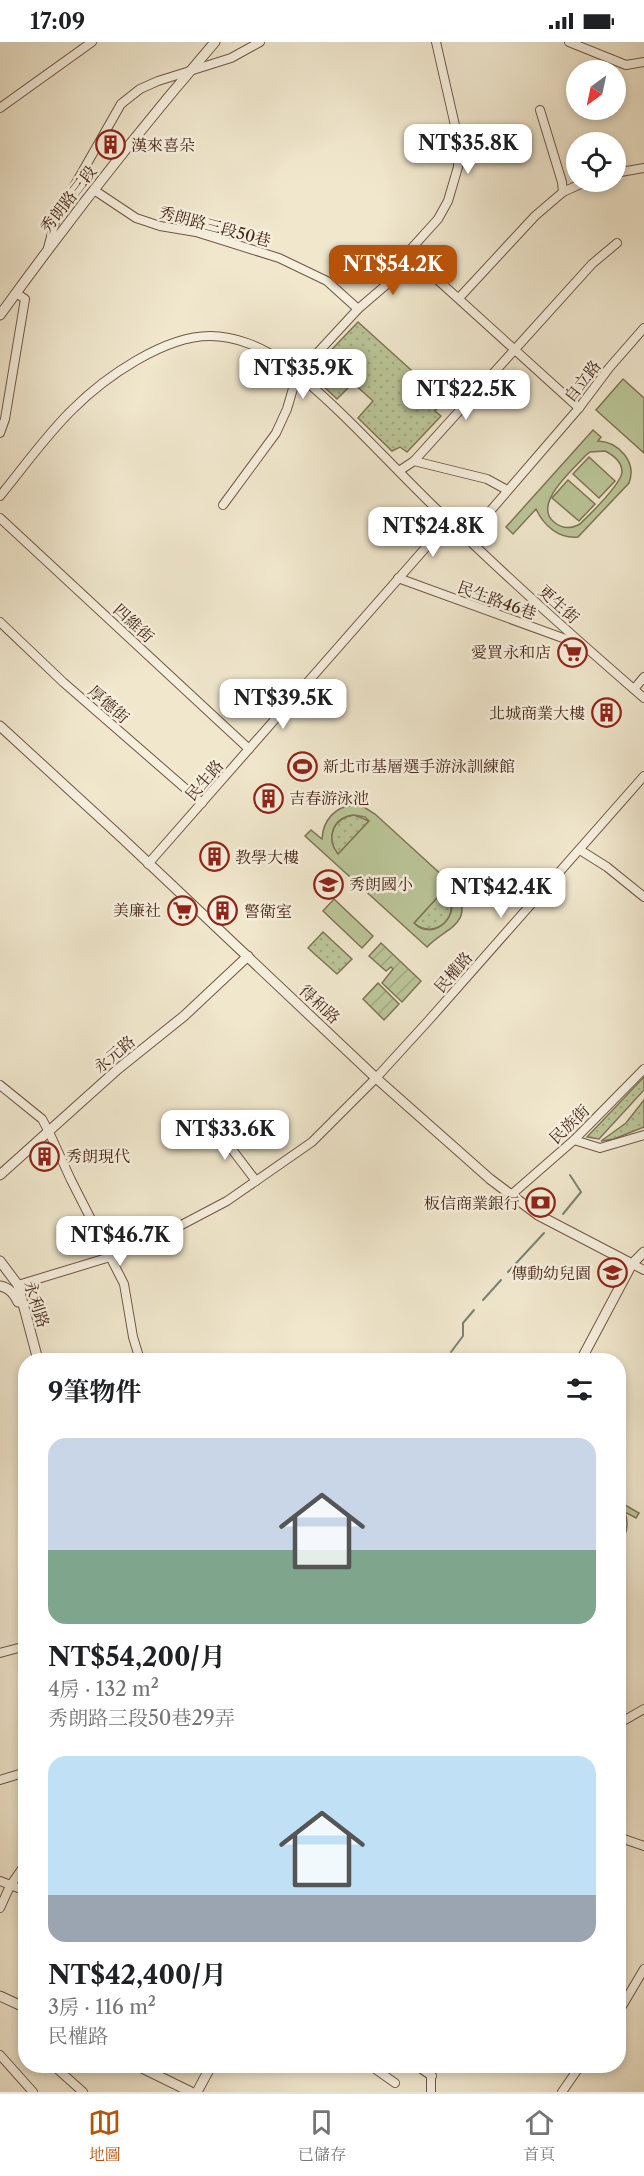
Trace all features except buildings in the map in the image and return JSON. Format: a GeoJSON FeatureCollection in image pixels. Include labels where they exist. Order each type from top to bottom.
{"type":"FeatureCollection","features":[{"type":"Feature","properties":{"kind":"street"},"geometry":{"type":"LineString","coordinates":[[0,108],[92,42]]}},
{"type":"Feature","properties":{"kind":"street","name":"秀朗路三段"},"geometry":{"type":"LineString","coordinates":[[0,315],[94,190],[215,42]]}},
{"type":"Feature","properties":{"kind":"street"},"geometry":{"type":"LineString","coordinates":[[48,249],[56,218],[121,104],[140,89],[190,70],[231,58],[260,42]]}},
{"type":"Feature","properties":{"kind":"street"},"geometry":{"type":"LineString","coordinates":[[223,505],[263,453],[283,417],[297,375],[358,309],[386,285],[401,260],[438,219],[448,201],[458,167],[459,143],[435,42]]}},
{"type":"Feature","properties":{"kind":"street"},"geometry":{"type":"LineString","coordinates":[[569,42],[626,65],[644,62]]}},
{"type":"Feature","properties":{"kind":"street"},"geometry":{"type":"LineString","coordinates":[[540,110],[563,192]]}},
{"type":"Feature","properties":{"kind":"street"},"geometry":{"type":"LineString","coordinates":[[626,171],[644,168]]}},
{"type":"Feature","properties":{"kind":"street","name":"秀朗路三段50巷"},"geometry":{"type":"LineString","coordinates":[[94,190],[136,218],[160,226],[196,232],[279,258],[327,281],[358,309]]}},
{"type":"Feature","properties":{"kind":"street"},"geometry":{"type":"LineString","coordinates":[[459,298],[535,216],[566,191]]}},
{"type":"Feature","properties":{"kind":"street"},"geometry":{"type":"LineString","coordinates":[[399,471],[414,461],[592,264],[617,243]]}},
{"type":"Feature","properties":{"kind":"street"},"geometry":{"type":"LineString","coordinates":[[408,253],[579,408]]}},
{"type":"Feature","properties":{"kind":"street"},"geometry":{"type":"LineString","coordinates":[[0,433],[5,419],[25,299],[16,293]]}},
{"type":"Feature","properties":{"kind":"street","name":"自立路"},"geometry":{"type":"LineString","coordinates":[[467,538],[579,408],[609,368],[644,328]]}},
{"type":"Feature","properties":{"kind":"street"},"geometry":{"type":"LineString","coordinates":[[0,496],[73,409],[123,368],[164,346],[211,336],[243,342],[281,361],[374,447],[467,538]]}},
{"type":"Feature","properties":{"kind":"street"},"geometry":{"type":"LineString","coordinates":[[414,461],[487,478],[507,490]]}},
{"type":"Feature","properties":{"kind":"street","name":"四維街"},"geometry":{"type":"LineString","coordinates":[[0,518],[249,749]]}},
{"type":"Feature","properties":{"kind":"street"},"geometry":{"type":"LineString","coordinates":[[398,578],[449,521]]}},
{"type":"Feature","properties":{"kind":"street","name":"更生街"},"geometry":{"type":"LineString","coordinates":[[467,538],[644,698]]}},
{"type":"Feature","properties":{"kind":"street","name":"民生路"},"geometry":{"type":"LineString","coordinates":[[148,864],[398,578]]}},
{"type":"Feature","properties":{"kind":"street","name":"民生路46巷"},"geometry":{"type":"LineString","coordinates":[[398,578],[587,647]]}},
{"type":"Feature","properties":{"kind":"street","name":"厚德街"},"geometry":{"type":"LineString","coordinates":[[0,622],[63,682],[202,803]]}},
{"type":"Feature","properties":{"kind":"street"},"geometry":{"type":"LineString","coordinates":[[634,689],[644,677]]}},
{"type":"Feature","properties":{"kind":"street","name":"得和路"},"geometry":{"type":"LineString","coordinates":[[0,726],[440,1136],[510,1195],[557,1226],[644,1270]]}},
{"type":"Feature","properties":{"kind":"street","name":"民權路"},"geometry":{"type":"LineString","coordinates":[[18,1285],[110,1257],[208,1212],[312,1142],[376,1078],[644,776]]}},
{"type":"Feature","properties":{"kind":"street"},"geometry":{"type":"LineString","coordinates":[[580,849],[644,897]]}},
{"type":"Feature","properties":{"kind":"street","name":"永元路"},"geometry":{"type":"LineString","coordinates":[[0,1175],[118,1069],[184,1016],[248,956]]}},
{"type":"Feature","properties":{"kind":"street","name":"民族街"},"geometry":{"type":"LineString","coordinates":[[510,1195],[574,1140],[644,1069]]}},
{"type":"Feature","properties":{"kind":"street"},"geometry":{"type":"LineString","coordinates":[[0,1085],[42,1119],[49,1132],[124,1284],[138,1353]]}},
{"type":"Feature","properties":{"kind":"street"},"geometry":{"type":"LineString","coordinates":[[215,1127],[256,1180]]}},
{"type":"Feature","properties":{"kind":"street"},"geometry":{"type":"LineString","coordinates":[[574,1140],[600,1148],[644,1135]]}},
{"type":"Feature","properties":{"kind":"street"},"geometry":{"type":"LineString","coordinates":[[585,1353],[632,1264],[644,1252]]}},
{"type":"Feature","properties":{"kind":"street","name":"永利路"},"geometry":{"type":"LineString","coordinates":[[0,1261],[18,1285],[36,1353]]}},
{"type":"Feature","properties":{"kind":"street"},"geometry":{"type":"LineString","coordinates":[[0,1286],[6,1287],[14,1294],[28,1320]]}},
{"type":"Feature","properties":{"kind":"street"},"geometry":{"type":"LineString","coordinates":[[0,1653],[18,1648]]}},
{"type":"Feature","properties":{"kind":"street"},"geometry":{"type":"LineString","coordinates":[[626,1720],[644,1709]]}},
{"type":"Feature","properties":{"kind":"street"},"geometry":{"type":"LineString","coordinates":[[0,1780],[18,1775]]}},
{"type":"Feature","properties":{"kind":"street"},"geometry":{"type":"LineString","coordinates":[[626,1840],[644,1846]]}},
{"type":"Feature","properties":{"kind":"street"},"geometry":{"type":"LineString","coordinates":[[0,1908],[18,1874]]}},
{"type":"Feature","properties":{"kind":"street"},"geometry":{"type":"LineString","coordinates":[[0,1881],[18,1888]]}},
{"type":"Feature","properties":{"kind":"street"},"geometry":{"type":"LineString","coordinates":[[626,1999],[644,1969]]}},
{"type":"Feature","properties":{"kind":"street"},"geometry":{"type":"LineString","coordinates":[[0,1996],[18,2004]]}},
{"type":"Feature","properties":{"kind":"street"},"geometry":{"type":"LineString","coordinates":[[0,2055],[33,2092]]}},
{"type":"Feature","properties":{"kind":"street"},"geometry":{"type":"LineString","coordinates":[[62,2073],[83,2092]]}},
{"type":"Feature","properties":{"kind":"street"},"geometry":{"type":"LineString","coordinates":[[152,2073],[191,2092]]}},
{"type":"Feature","properties":{"kind":"street"},"geometry":{"type":"LineString","coordinates":[[197,2092],[207,2073]]}},
{"type":"Feature","properties":{"kind":"street"},"geometry":{"type":"LineString","coordinates":[[381,2073],[395,2083]]}},
{"type":"Feature","properties":{"kind":"street"},"geometry":{"type":"LineString","coordinates":[[428,2073],[432,2076]]}},
{"type":"Feature","properties":{"kind":"street"},"geometry":{"type":"LineString","coordinates":[[431,2092],[432,2073]]}},
{"type":"Feature","properties":{"kind":"street"},"geometry":{"type":"LineString","coordinates":[[562,2092],[575,2073]]}},
{"type":"Feature","properties":{"kind":"green space"},"geometry":{"type":"Polygon","coordinates":[[[358,322],[431,388],[426,394],[439,406],[435,411],[441,416],[407,452],[400,447],[392,451],[358,418],[373,401],[353,383],[337,399],[317,380],[321,369],[317,365],[358,322]]]}},
{"type":"Feature","properties":{"kind":"green space"},"geometry":{"type":"Polygon","coordinates":[[[623,379],[644,398],[644,453],[596,410],[623,379]]]}},
{"type":"Feature","properties":{"kind":"green space"},"geometry":{"type":"Polygon","coordinates":[[[593,430],[601,437],[598,441],[613,445],[624,454],[630,468],[629,483],[578,537],[558,534],[543,521],[536,509],[513,534],[506,527],[593,430]],[[605,451],[590,452],[585,456],[551,497],[548,506],[549,515],[560,526],[573,527],[580,524],[620,478],[622,468],[616,459],[605,451]]]}},
{"type":"Feature","properties":{"kind":"green space"},"geometry":{"type":"Polygon","coordinates":[[[589,457],[615,481],[599,498],[573,474],[589,457]]]}},
{"type":"Feature","properties":{"kind":"green space"},"geometry":{"type":"Polygon","coordinates":[[[568,480],[595,504],[579,521],[552,498],[568,480]]]}},
{"type":"Feature","properties":{"kind":"green space"},"geometry":{"type":"Polygon","coordinates":[[[347,806],[364,807],[375,814],[456,888],[461,901],[460,918],[427,947],[305,836],[311,830],[322,839],[325,826],[331,816],[347,806]],[[354,815],[341,820],[333,829],[332,841],[338,854],[369,821],[365,817],[354,815]],[[444,890],[414,923],[430,930],[445,922],[452,907],[450,898],[444,890]]]}},
{"type":"Feature","properties":{"kind":"green space"},"geometry":{"type":"Polygon","coordinates":[[[354,815],[369,821],[338,855],[332,842],[333,830],[341,820],[354,815]]]}},
{"type":"Feature","properties":{"kind":"green space"},"geometry":{"type":"Polygon","coordinates":[[[445,889],[450,898],[451,907],[450,915],[445,922],[431,929],[414,923],[445,889]]]}},
{"type":"Feature","properties":{"kind":"green space"},"geometry":{"type":"Polygon","coordinates":[[[334,899],[373,936],[362,948],[323,911],[334,899]]]}},
{"type":"Feature","properties":{"kind":"green space"},"geometry":{"type":"Polygon","coordinates":[[[323,932],[352,959],[337,974],[308,948],[323,932]]]}},
{"type":"Feature","properties":{"kind":"green space"},"geometry":{"type":"Polygon","coordinates":[[[381,943],[421,981],[402,1002],[382,983],[393,969],[391,967],[386,971],[369,956],[381,943]]]}},
{"type":"Feature","properties":{"kind":"green space"},"geometry":{"type":"Polygon","coordinates":[[[378,983],[399,1004],[384,1020],[363,999],[378,983]]]}},
{"type":"Feature","properties":{"kind":"green space"},"geometry":{"type":"Polygon","coordinates":[[[644,1077],[644,1090],[599,1139],[587,1137],[644,1077]]]}},
{"type":"Feature","properties":{"kind":"green space"},"geometry":{"type":"Polygon","coordinates":[[[644,1100],[644,1127],[614,1139],[601,1141],[626,1123],[644,1100]]]}},
{"type":"Feature","properties":{"kind":"green space"},"geometry":{"type":"Polygon","coordinates":[[[626,1506],[639,1513],[636,1518],[626,1513],[626,1506]]]}},
{"type":"Feature","properties":{"kind":"waterway"},"geometry":{"type":"LineString","coordinates":[[563,1214],[581,1192],[570,1175]]}},
{"type":"Feature","properties":{"kind":"waterway"},"geometry":{"type":"LineString","coordinates":[[508,1272],[544,1233]]}},
{"type":"Feature","properties":{"kind":"waterway"},"geometry":{"type":"LineString","coordinates":[[483,1300],[501,1280]]}},
{"type":"Feature","properties":{"kind":"waterway"},"geometry":{"type":"LineString","coordinates":[[451,1352],[463,1336],[463,1323],[474,1310]]}},
{"type":"Feature","properties":{"kind":"place","name":"漢來喜朵"},"geometry":{"type":"Point","coordinates":[110,145]}},
{"type":"Feature","properties":{"kind":"place","name":"愛買永和店"},"geometry":{"type":"Point","coordinates":[572,652]}},
{"type":"Feature","properties":{"kind":"place","name":"北城商業大樓"},"geometry":{"type":"Point","coordinates":[606,713]}},
{"type":"Feature","properties":{"kind":"place","name":"新北市基層選手游泳訓練館"},"geometry":{"type":"Point","coordinates":[302,766]}},
{"type":"Feature","properties":{"kind":"place","name":"吉春游泳池"},"geometry":{"type":"Point","coordinates":[268,798]}},
{"type":"Feature","properties":{"kind":"place","name":"教學大樓"},"geometry":{"type":"Point","coordinates":[214,857]}},
{"type":"Feature","properties":{"kind":"place","name":"秀朗國小"},"geometry":{"type":"Point","coordinates":[328,884]}},
{"type":"Feature","properties":{"kind":"place","name":"美廉社"},"geometry":{"type":"Point","coordinates":[182,910]}},
{"type":"Feature","properties":{"kind":"place","name":"警衛室"},"geometry":{"type":"Point","coordinates":[223,911]}},
{"type":"Feature","properties":{"kind":"place","name":"秀朗現代"},"geometry":{"type":"Point","coordinates":[45,1156]}},
{"type":"Feature","properties":{"kind":"place","name":"板信商業銀行"},"geometry":{"type":"Point","coordinates":[541,1203]}},
{"type":"Feature","properties":{"kind":"place","name":"傳動幼兒園"},"geometry":{"type":"Point","coordinates":[612,1273]}}]}
